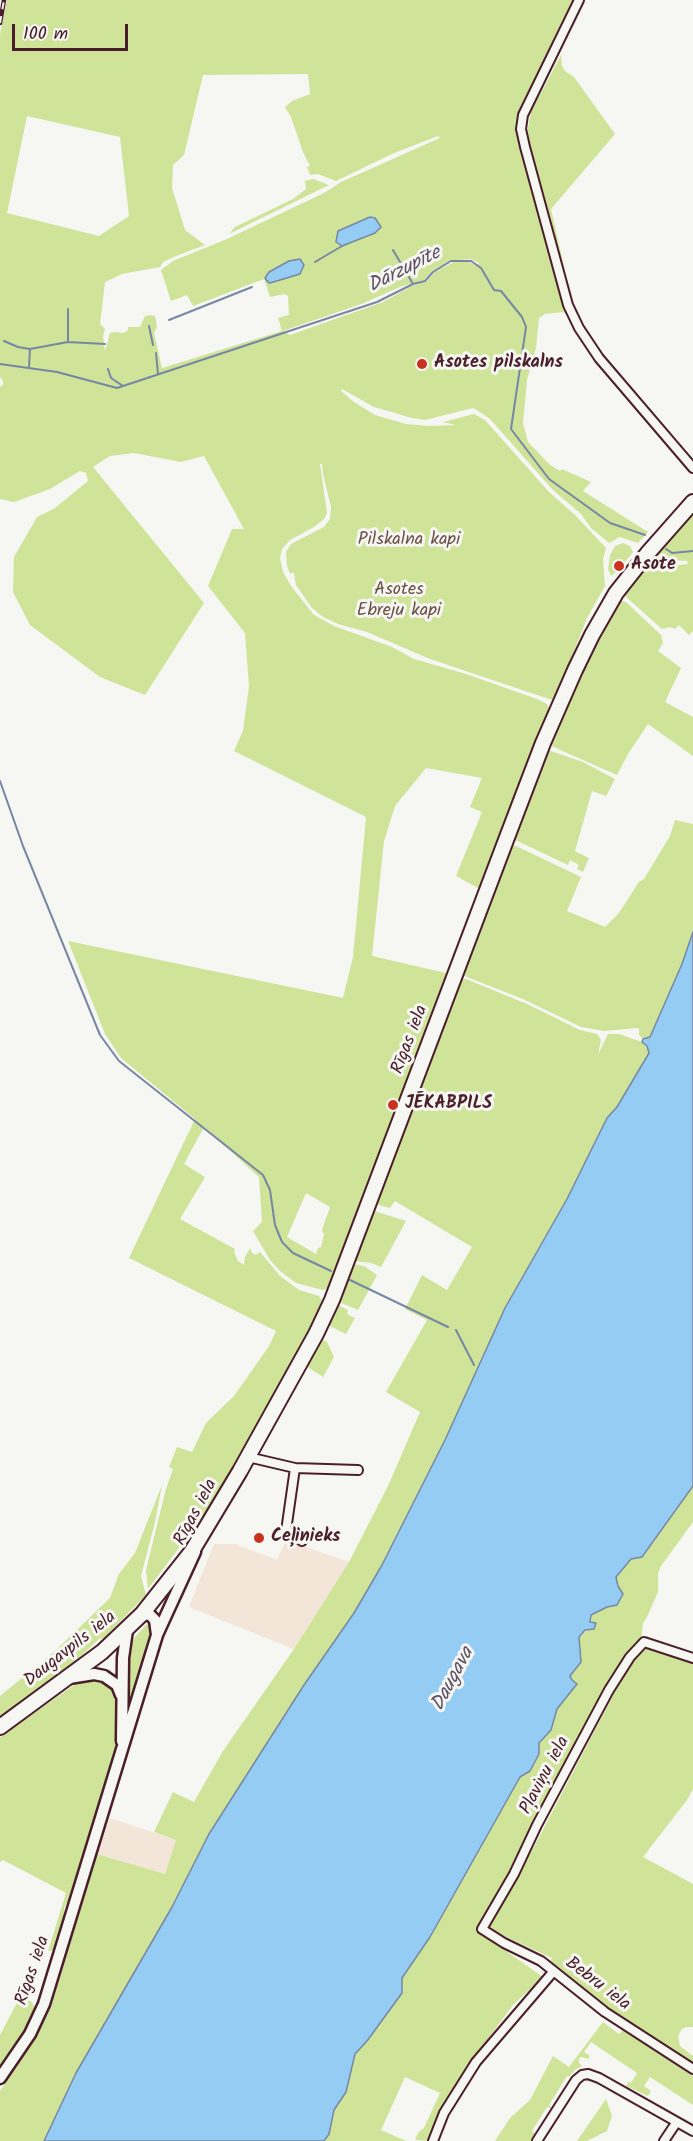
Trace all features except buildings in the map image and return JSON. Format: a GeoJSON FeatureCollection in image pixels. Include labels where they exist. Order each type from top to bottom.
{"type":"FeatureCollection","features":[{"type":"Feature","properties":{"kind":"highway","name":"Rīgas iela"},"geometry":{"type":"LineString","coordinates":[[201,1538],[316,1334],[332,1300],[543,743],[592,635],[616,593],[693,502]]}},
{"type":"Feature","properties":{"kind":"highway","name":"Daugavpils iela"},"geometry":{"type":"LineString","coordinates":[[0,1727],[68,1678],[127,1630],[167,1585],[201,1538]]}},
{"type":"Feature","properties":{"kind":"main road","name":"Rīgas iela"},"geometry":{"type":"LineString","coordinates":[[0,2078],[30,2034],[44,2004],[157,1635],[201,1538]]}},
{"type":"Feature","properties":{"kind":"main road"},"geometry":{"type":"LineString","coordinates":[[142,1614],[150,1615],[155,1620],[157,1635]]}},
{"type":"Feature","properties":{"kind":"main road"},"geometry":{"type":"LineString","coordinates":[[122,1745],[123,1658],[127,1630]]}},
{"type":"Feature","properties":{"kind":"main road"},"geometry":{"type":"LineString","coordinates":[[68,1678],[94,1674],[104,1676],[117,1685],[122,1699]]}},
{"type":"Feature","properties":{"kind":"street"},"geometry":{"type":"LineString","coordinates":[[579,0],[523,115],[521,129],[525,147],[568,305],[579,328],[599,358],[693,468]]}},
{"type":"Feature","properties":{"kind":"street"},"geometry":{"type":"LineString","coordinates":[[248,1457],[295,1468],[358,1470]]}},
{"type":"Feature","properties":{"kind":"street"},"geometry":{"type":"LineString","coordinates":[[295,1468],[286,1531],[302,1541]]}},
{"type":"Feature","properties":{"kind":"street","name":"Pļaviņu iela"},"geometry":{"type":"LineString","coordinates":[[482,1929],[514,1874],[537,1825],[609,1690],[630,1657],[644,1641],[693,1658]]}},
{"type":"Feature","properties":{"kind":"street","name":"Bebru iela"},"geometry":{"type":"LineString","coordinates":[[482,1929],[504,1943],[541,1961],[605,2012],[693,2069]]}},
{"type":"Feature","properties":{"kind":"street"},"geometry":{"type":"LineString","coordinates":[[433,2141],[444,2113],[476,2062],[553,1972]]}},
{"type":"Feature","properties":{"kind":"street"},"geometry":{"type":"LineString","coordinates":[[537,2141],[576,2080],[586,2074],[594,2075],[693,2131]]}},
{"type":"Feature","properties":{"kind":"street"},"geometry":{"type":"LineString","coordinates":[[664,2141],[676,2123]]}},
{"type":"Feature","properties":{"kind":"shaded area"},"geometry":{"type":"Polygon","coordinates":[[[286,1540],[349,1562],[294,1649],[189,1607],[214,1544],[235,1544],[277,1560],[286,1540]]]}},
{"type":"Feature","properties":{"kind":"shaded area"},"geometry":{"type":"Polygon","coordinates":[[[110,1818],[176,1840],[165,1874],[97,1854],[110,1818]]]}},
{"type":"Feature","properties":{"kind":"green space"},"geometry":{"type":"Polygon","coordinates":[[[7,0],[575,0],[520,115],[569,316],[563,312],[545,314],[539,318],[536,348],[527,380],[523,423],[528,442],[550,465],[591,482],[583,491],[648,532],[638,543],[620,537],[609,543],[591,528],[581,514],[553,490],[490,419],[473,408],[425,420],[374,407],[342,389],[341,391],[375,415],[406,424],[456,425],[443,422],[474,414],[485,420],[548,491],[575,515],[606,548],[603,559],[605,586],[587,618],[556,697],[552,700],[430,659],[367,632],[338,624],[323,617],[312,608],[296,585],[294,573],[290,573],[287,566],[286,552],[291,544],[324,527],[330,519],[331,507],[322,464],[320,464],[327,513],[324,519],[314,527],[290,540],[282,549],[280,558],[283,572],[291,586],[314,615],[334,626],[392,647],[414,659],[466,674],[537,699],[547,704],[550,711],[480,891],[456,876],[482,812],[470,807],[482,778],[426,768],[395,806],[384,841],[372,956],[446,973],[476,896],[477,898],[330,1288],[323,1290],[296,1283],[270,1260],[253,1231],[262,1222],[259,1177],[204,1127],[184,1164],[205,1177],[180,1219],[235,1249],[238,1261],[244,1265],[250,1248],[256,1255],[260,1252],[280,1276],[299,1290],[319,1296],[323,1302],[310,1333],[204,1518],[201,1518],[189,1535],[186,1535],[148,1589],[146,1570],[173,1469],[169,1467],[177,1447],[192,1452],[206,1423],[234,1396],[269,1346],[276,1331],[129,1258],[195,1119],[121,1058],[105,1034],[68,941],[343,998],[353,957],[366,817],[234,751],[243,731],[249,686],[245,633],[208,586],[232,529],[244,529],[204,456],[181,462],[134,453],[110,456],[93,467],[204,603],[145,695],[100,677],[30,625],[13,592],[14,557],[37,517],[55,508],[88,481],[86,473],[80,471],[50,489],[14,502],[0,499],[0,387],[3,381],[0,377],[0,34],[7,0]],[[308,74],[203,75],[184,155],[173,165],[172,188],[185,230],[205,245],[163,262],[160,267],[122,274],[105,282],[100,324],[105,329],[103,336],[105,351],[110,333],[124,333],[128,327],[140,327],[145,316],[155,316],[157,327],[154,333],[162,368],[282,331],[278,318],[289,315],[288,296],[285,294],[270,297],[264,279],[193,306],[187,295],[171,301],[161,270],[173,261],[227,239],[324,193],[341,182],[440,138],[438,136],[394,153],[336,181],[318,174],[310,175],[307,167],[310,166],[285,107],[292,101],[310,94],[308,74]],[[27,116],[7,213],[99,236],[129,216],[120,137],[27,116]],[[297,259],[269,272],[271,283],[296,275],[304,265],[303,261],[297,259]],[[470,259],[450,261],[432,271],[424,280],[283,331],[290,335],[383,302],[412,286],[427,281],[435,272],[454,262],[469,262],[477,266],[479,263],[470,259]],[[306,1193],[287,1237],[316,1254],[318,1248],[321,1247],[324,1234],[322,1230],[330,1207],[306,1193]]]}},
{"type":"Feature","properties":{"kind":"green space"},"geometry":{"type":"Polygon","coordinates":[[[561,55],[565,71],[574,77],[615,134],[551,209],[565,271],[527,133],[531,112],[561,55]]]}},
{"type":"Feature","properties":{"kind":"green space"},"geometry":{"type":"Polygon","coordinates":[[[313,179],[329,185],[229,234],[235,227],[293,199],[306,189],[305,181],[313,179]]]}},
{"type":"Feature","properties":{"kind":"green space"},"geometry":{"type":"Polygon","coordinates":[[[693,514],[693,631],[689,635],[679,625],[675,629],[670,627],[662,629],[624,595],[651,561],[657,560],[672,566],[688,564],[687,561],[659,557],[658,554],[693,514]]]}},
{"type":"Feature","properties":{"kind":"green space"},"geometry":{"type":"Polygon","coordinates":[[[623,543],[630,546],[633,552],[624,563],[622,561],[614,569],[616,572],[611,576],[608,569],[610,555],[615,546],[623,543]]]}},
{"type":"Feature","properties":{"kind":"green space"},"geometry":{"type":"Polygon","coordinates":[[[622,601],[626,602],[661,635],[663,643],[658,651],[681,668],[665,702],[693,717],[693,756],[648,724],[617,775],[549,745],[605,623],[622,601]]]}},
{"type":"Feature","properties":{"kind":"green space"},"geometry":{"type":"Polygon","coordinates":[[[548,750],[583,762],[615,779],[606,796],[592,791],[575,851],[589,858],[583,872],[577,869],[579,865],[570,860],[568,865],[513,839],[548,750]]]}},
{"type":"Feature","properties":{"kind":"green space"},"geometry":{"type":"Polygon","coordinates":[[[675,820],[693,824],[693,932],[682,964],[650,1037],[643,1039],[637,1028],[604,1031],[581,1027],[523,999],[462,975],[510,846],[514,845],[581,877],[567,911],[605,927],[619,913],[639,882],[644,879],[670,836],[675,820]]]}},
{"type":"Feature","properties":{"kind":"green space"},"geometry":{"type":"Polygon","coordinates":[[[466,979],[527,1004],[580,1030],[597,1034],[601,1040],[598,1055],[608,1034],[619,1034],[642,1042],[647,1046],[649,1052],[617,1107],[607,1118],[567,1199],[505,1308],[445,1440],[382,1565],[354,1613],[304,1685],[209,1834],[172,1907],[76,2073],[44,2141],[0,2141],[0,2091],[36,2038],[51,2007],[97,1854],[165,1874],[176,1840],[154,1832],[173,1792],[194,1802],[223,1751],[294,1649],[349,1562],[388,1486],[420,1412],[386,1392],[427,1320],[405,1309],[422,1275],[447,1290],[472,1247],[395,1201],[390,1208],[375,1204],[460,980],[466,979]]]}},
{"type":"Feature","properties":{"kind":"green space"},"geometry":{"type":"Polygon","coordinates":[[[371,1210],[406,1221],[381,1267],[354,1261],[353,1258],[371,1210]]]}},
{"type":"Feature","properties":{"kind":"green space"},"geometry":{"type":"Polygon","coordinates":[[[353,1264],[364,1266],[377,1275],[358,1310],[339,1302],[353,1264]]]}},
{"type":"Feature","properties":{"kind":"green space"},"geometry":{"type":"Polygon","coordinates":[[[338,1305],[348,1310],[347,1314],[355,1318],[346,1334],[328,1325],[338,1305]]]}},
{"type":"Feature","properties":{"kind":"green space"},"geometry":{"type":"Polygon","coordinates":[[[320,1341],[327,1342],[334,1357],[323,1377],[306,1366],[320,1341]]]}},
{"type":"Feature","properties":{"kind":"green space"},"geometry":{"type":"Polygon","coordinates":[[[162,1485],[141,1576],[146,1595],[104,1638],[99,1639],[74,1663],[0,1717],[0,1696],[56,1650],[110,1598],[119,1574],[135,1553],[162,1485]]]}},
{"type":"Feature","properties":{"kind":"green space"},"geometry":{"type":"Polygon","coordinates":[[[693,1486],[693,1522],[661,1566],[658,1573],[658,1592],[643,1623],[641,1642],[617,1674],[609,1678],[606,1691],[525,1849],[478,1928],[486,1937],[543,1977],[512,2006],[471,2062],[443,2111],[430,2141],[415,2140],[424,2128],[440,2093],[405,2077],[381,2130],[406,2141],[324,2141],[329,2134],[334,2110],[346,2092],[355,2054],[402,1993],[402,1978],[430,1937],[520,1777],[530,1770],[539,1754],[539,1743],[551,1730],[557,1709],[577,1684],[570,1676],[581,1662],[579,1637],[595,1623],[590,1622],[591,1615],[617,1605],[616,1577],[631,1559],[643,1557],[693,1486]]]}},
{"type":"Feature","properties":{"kind":"green space"},"geometry":{"type":"Polygon","coordinates":[[[149,1623],[152,1636],[128,1712],[129,1649],[135,1637],[149,1623]]]}},
{"type":"Feature","properties":{"kind":"green space"},"geometry":{"type":"Polygon","coordinates":[[[646,1645],[693,1663],[693,1789],[643,1857],[693,1884],[693,2027],[682,2029],[678,2036],[680,2046],[693,2056],[693,2065],[574,1985],[550,1962],[552,1958],[495,1932],[489,1926],[497,1908],[534,1847],[624,1674],[646,1645]]]}},
{"type":"Feature","properties":{"kind":"green space"},"geometry":{"type":"Polygon","coordinates":[[[84,1678],[106,1679],[117,1694],[118,1727],[115,1751],[70,1905],[67,1903],[64,1908],[65,1918],[60,1927],[55,1950],[48,1951],[66,1893],[3,1860],[0,1862],[0,1737],[84,1678]]]}},
{"type":"Feature","properties":{"kind":"green space"},"geometry":{"type":"Polygon","coordinates":[[[20,1997],[32,2002],[36,2011],[28,2028],[0,2071],[0,2035],[20,1997]]]}},
{"type":"Feature","properties":{"kind":"green space"},"geometry":{"type":"Polygon","coordinates":[[[603,2022],[619,2034],[623,2030],[693,2076],[693,2105],[650,2077],[644,2086],[651,2091],[648,2096],[626,2086],[629,2081],[631,2083],[637,2073],[591,2042],[584,2052],[590,2056],[588,2059],[579,2058],[582,2066],[569,2077],[567,2076],[549,2105],[553,2109],[547,2107],[532,2131],[535,2134],[532,2141],[495,2141],[510,2118],[530,2100],[553,2056],[569,2067],[603,2022]]]}},
{"type":"Feature","properties":{"kind":"green space"},"geometry":{"type":"Polygon","coordinates":[[[606,2099],[612,2116],[607,2131],[587,2141],[577,2141],[606,2099]]]}},
{"type":"Feature","properties":{"kind":"water"},"geometry":{"type":"Polygon","coordinates":[[[370,217],[375,218],[381,227],[375,233],[342,246],[336,242],[338,231],[370,217]]]}},
{"type":"Feature","properties":{"kind":"water"},"geometry":{"type":"Polygon","coordinates":[[[300,259],[304,265],[300,274],[270,283],[265,278],[269,272],[289,261],[300,259]]]}},
{"type":"Feature","properties":{"kind":"water","name":"Daugava"},"geometry":{"type":"Polygon","coordinates":[[[693,932],[693,1486],[642,1557],[631,1559],[616,1577],[623,1594],[617,1605],[591,1615],[590,1622],[596,1623],[594,1629],[585,1630],[579,1637],[581,1662],[570,1676],[577,1684],[557,1709],[551,1730],[539,1743],[539,1754],[530,1771],[520,1777],[430,1937],[402,1978],[402,1993],[355,2054],[346,2092],[334,2110],[329,2134],[324,2141],[44,2141],[76,2073],[172,1907],[209,1834],[304,1685],[354,1613],[382,1565],[445,1440],[505,1308],[567,1199],[607,1118],[617,1107],[649,1053],[647,1046],[642,1042],[643,1039],[650,1037],[682,964],[693,932]]]}},
{"type":"Feature","properties":{"kind":"waterway"},"geometry":{"type":"LineString","coordinates":[[315,262],[342,246]]}},
{"type":"Feature","properties":{"kind":"waterway"},"geometry":{"type":"LineString","coordinates":[[393,250],[413,284]]}},
{"type":"Feature","properties":{"kind":"waterway","name":"Dārzupīte"},"geometry":{"type":"LineString","coordinates":[[0,364],[57,372],[117,388],[377,302],[413,284],[425,281],[433,272],[451,261],[471,261],[481,268],[494,290],[501,291],[522,317],[526,327],[511,429],[549,479],[610,523],[645,535]]}},
{"type":"Feature","properties":{"kind":"waterway"},"geometry":{"type":"LineString","coordinates":[[169,320],[252,287]]}},
{"type":"Feature","properties":{"kind":"waterway"},"geometry":{"type":"LineString","coordinates":[[68,309],[68,342]]}},
{"type":"Feature","properties":{"kind":"waterway"},"geometry":{"type":"LineString","coordinates":[[149,326],[153,345]]}},
{"type":"Feature","properties":{"kind":"waterway"},"geometry":{"type":"LineString","coordinates":[[4,341],[30,349]]}},
{"type":"Feature","properties":{"kind":"waterway"},"geometry":{"type":"LineString","coordinates":[[29,367],[30,349],[68,342],[105,344]]}},
{"type":"Feature","properties":{"kind":"waterway"},"geometry":{"type":"LineString","coordinates":[[156,353],[158,374]]}},
{"type":"Feature","properties":{"kind":"waterway"},"geometry":{"type":"LineString","coordinates":[[108,369],[111,378],[123,386]]}},
{"type":"Feature","properties":{"kind":"waterway","name":"Dārzupīte"},"geometry":{"type":"LineString","coordinates":[[666,549],[672,553],[693,551]]}},
{"type":"Feature","properties":{"kind":"waterway"},"geometry":{"type":"LineString","coordinates":[[0,781],[23,846],[100,1035],[119,1061],[263,1175],[270,1190],[275,1225],[282,1242],[293,1253],[331,1271]]}},
{"type":"Feature","properties":{"kind":"waterway"},"geometry":{"type":"LineString","coordinates":[[350,1280],[448,1327]]}},
{"type":"Feature","properties":{"kind":"waterway"},"geometry":{"type":"LineString","coordinates":[[456,1330],[474,1365]]}},
{"type":"Feature","properties":{"kind":"railway"},"geometry":{"type":"LineString","coordinates":[[0,23],[4,0]]}},
{"type":"Feature","properties":{"kind":"place","name":"Asotes pilskalns"},"geometry":{"type":"Point","coordinates":[422,364]}},
{"type":"Feature","properties":{"kind":"place","name":"Asote"},"geometry":{"type":"Point","coordinates":[619,566]}},
{"type":"Feature","properties":{"kind":"place","name":"JĒKABPILS"},"geometry":{"type":"Point","coordinates":[393,1105]}},
{"type":"Feature","properties":{"kind":"place","name":"Ceļinieks"},"geometry":{"type":"Point","coordinates":[259,1538]}},
{"type":"Feature","properties":{"kind":"park label","name":"Pilskalna kapi"},"geometry":{"type":"Point","coordinates":[409,541]}},
{"type":"Feature","properties":{"kind":"park label","name":"Asotes Ebreju kapi"},"geometry":{"type":"Point","coordinates":[399,601]}}]}
